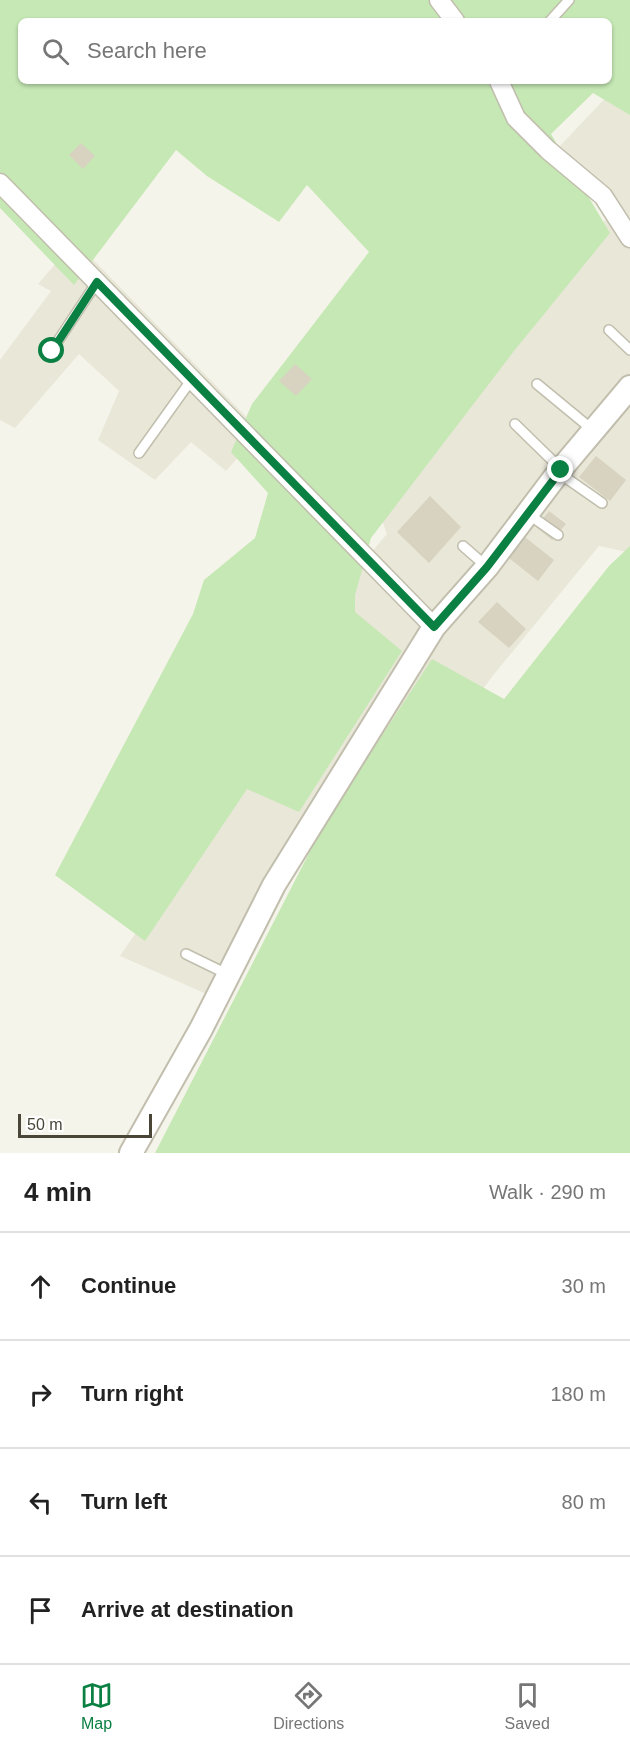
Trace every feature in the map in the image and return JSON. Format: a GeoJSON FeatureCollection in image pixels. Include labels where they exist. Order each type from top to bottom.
{"type":"FeatureCollection","features":[{"type":"Feature","properties":{"kind":"street"},"geometry":{"type":"LineString","coordinates":[[439,0],[453,18]]}},
{"type":"Feature","properties":{"kind":"street"},"geometry":{"type":"LineString","coordinates":[[500,84],[516,118],[548,150],[603,196],[630,238]]}},
{"type":"Feature","properties":{"kind":"street"},"geometry":{"type":"LineString","coordinates":[[2,188],[434,627]]}},
{"type":"Feature","properties":{"kind":"street"},"geometry":{"type":"LineString","coordinates":[[131,1153],[229,975],[274,885],[434,627],[487,567],[560,471],[627,396]]}},
{"type":"Feature","properties":{"kind":"lane"},"geometry":{"type":"LineString","coordinates":[[553,18],[569,0]]}},
{"type":"Feature","properties":{"kind":"lane"},"geometry":{"type":"LineString","coordinates":[[52,351],[97,282]]}},
{"type":"Feature","properties":{"kind":"lane"},"geometry":{"type":"LineString","coordinates":[[609,330],[630,350]]}},
{"type":"Feature","properties":{"kind":"lane"},"geometry":{"type":"LineString","coordinates":[[139,453],[192,379]]}},
{"type":"Feature","properties":{"kind":"lane"},"geometry":{"type":"LineString","coordinates":[[537,384],[594,431]]}},
{"type":"Feature","properties":{"kind":"lane"},"geometry":{"type":"LineString","coordinates":[[515,424],[560,471],[602,502]]}},
{"type":"Feature","properties":{"kind":"lane"},"geometry":{"type":"LineString","coordinates":[[527,514],[558,535]]}},
{"type":"Feature","properties":{"kind":"lane"},"geometry":{"type":"LineString","coordinates":[[463,546],[487,567]]}},
{"type":"Feature","properties":{"kind":"lane"},"geometry":{"type":"LineString","coordinates":[[186,954],[229,975]]}},
{"type":"Feature","properties":{"kind":"shaded area"},"geometry":{"type":"Polygon","coordinates":[[[630,72],[630,548],[627,552],[599,546],[495,673],[344,874],[300,840],[218,999],[120,956],[263,747],[318,614],[387,534],[376,504],[614,209],[559,147],[630,72]]]}},
{"type":"Feature","properties":{"kind":"shaded area"},"geometry":{"type":"Polygon","coordinates":[[[75,241],[261,432],[226,471],[191,442],[155,480],[98,440],[119,391],[79,354],[15,428],[0,420],[0,360],[51,291],[38,284],[75,241]]]}},
{"type":"Feature","properties":{"kind":"green space"},"geometry":{"type":"Polygon","coordinates":[[[0,0],[630,0],[630,115],[593,93],[551,134],[610,233],[514,351],[371,538],[355,595],[355,612],[402,651],[299,812],[247,789],[145,941],[55,875],[193,614],[204,580],[255,538],[268,493],[231,452],[252,404],[369,252],[307,185],[279,222],[207,176],[176,150],[74,285],[0,208],[0,0]]]}},
{"type":"Feature","properties":{"kind":"green space"},"geometry":{"type":"Polygon","coordinates":[[[630,546],[630,1153],[155,1153],[323,826],[432,659],[504,699],[609,566],[630,546]]]}},
{"type":"Feature","properties":{"kind":"building"},"geometry":{"type":"Polygon","coordinates":[[[81,143],[95,156],[83,169],[69,155],[81,143]]]}},
{"type":"Feature","properties":{"kind":"building"},"geometry":{"type":"Polygon","coordinates":[[[295,364],[312,379],[296,396],[279,381],[295,364]]]}},
{"type":"Feature","properties":{"kind":"building"},"geometry":{"type":"Polygon","coordinates":[[[596,456],[626,480],[610,501],[579,477],[596,456]]]}},
{"type":"Feature","properties":{"kind":"building"},"geometry":{"type":"Polygon","coordinates":[[[430,496],[461,527],[429,563],[397,532],[430,496]]]}},
{"type":"Feature","properties":{"kind":"building"},"geometry":{"type":"Polygon","coordinates":[[[549,511],[566,524],[552,540],[536,527],[549,511]]]}},
{"type":"Feature","properties":{"kind":"building"},"geometry":{"type":"Polygon","coordinates":[[[521,534],[554,560],[538,581],[505,555],[521,534]]]}},
{"type":"Feature","properties":{"kind":"building"},"geometry":{"type":"Polygon","coordinates":[[[497,602],[526,629],[509,648],[478,622],[497,602]]]}},
{"type":"Feature","properties":{"kind":"route"},"geometry":{"type":"LineString","coordinates":[[52,351],[97,282],[434,627],[487,567],[561,470]]}}]}
